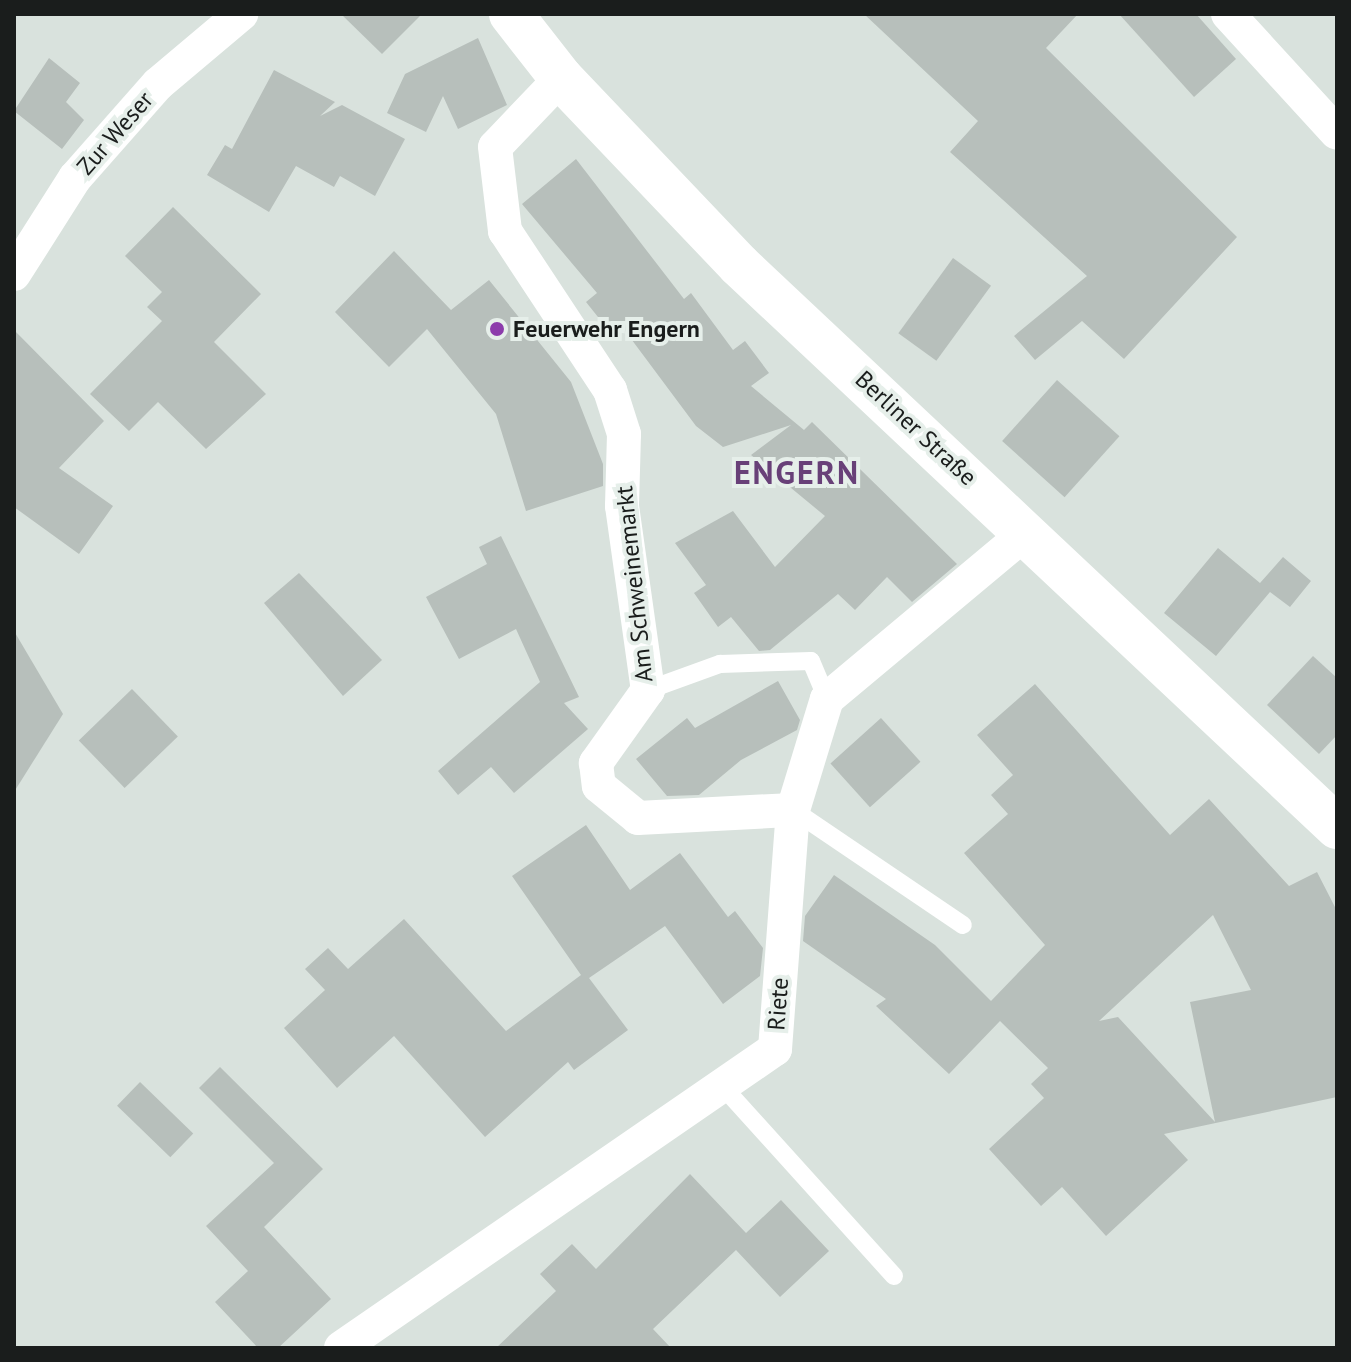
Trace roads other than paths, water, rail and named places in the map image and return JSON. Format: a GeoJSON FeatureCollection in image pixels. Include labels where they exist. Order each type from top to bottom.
{"type":"FeatureCollection","features":[{"type":"Feature","properties":{"kind":"main road","name":"Berliner Straße"},"geometry":{"type":"LineString","coordinates":[[511,14],[561,78],[739,265],[1027,532],[1337,827]]}},
{"type":"Feature","properties":{"kind":"street","name":"Zur Weser"},"geometry":{"type":"LineString","coordinates":[[14,274],[75,178],[158,84],[241,14]]}},
{"type":"Feature","properties":{"kind":"street"},"geometry":{"type":"LineString","coordinates":[[1228,14],[1337,133]]}},
{"type":"Feature","properties":{"kind":"street","name":"Am Schweinemarkt"},"geometry":{"type":"LineString","coordinates":[[561,78],[495,147],[505,231],[610,390],[624,434],[622,506],[648,690],[596,763],[599,786],[638,818],[793,810]]}},
{"type":"Feature","properties":{"kind":"street"},"geometry":{"type":"LineString","coordinates":[[827,699],[1027,532]]}},
{"type":"Feature","properties":{"kind":"street","name":"Riete"},"geometry":{"type":"LineString","coordinates":[[341,1348],[382,1313],[725,1089],[775,1049],[793,810],[827,699]]}},
{"type":"Feature","properties":{"kind":"lane"},"geometry":{"type":"LineString","coordinates":[[648,690],[720,664],[811,661],[827,699]]}},
{"type":"Feature","properties":{"kind":"lane"},"geometry":{"type":"LineString","coordinates":[[793,810],[963,925]]}},
{"type":"Feature","properties":{"kind":"lane"},"geometry":{"type":"LineString","coordinates":[[725,1089],[894,1276]]}},
{"type":"Feature","properties":{"kind":"place","name":"Feuerwehr Engern"},"geometry":{"type":"Point","coordinates":[497,329]}},
{"type":"Feature","properties":{"kind":"district","name":"ENGERN"},"geometry":{"type":"Point","coordinates":[797,472]}}]}
